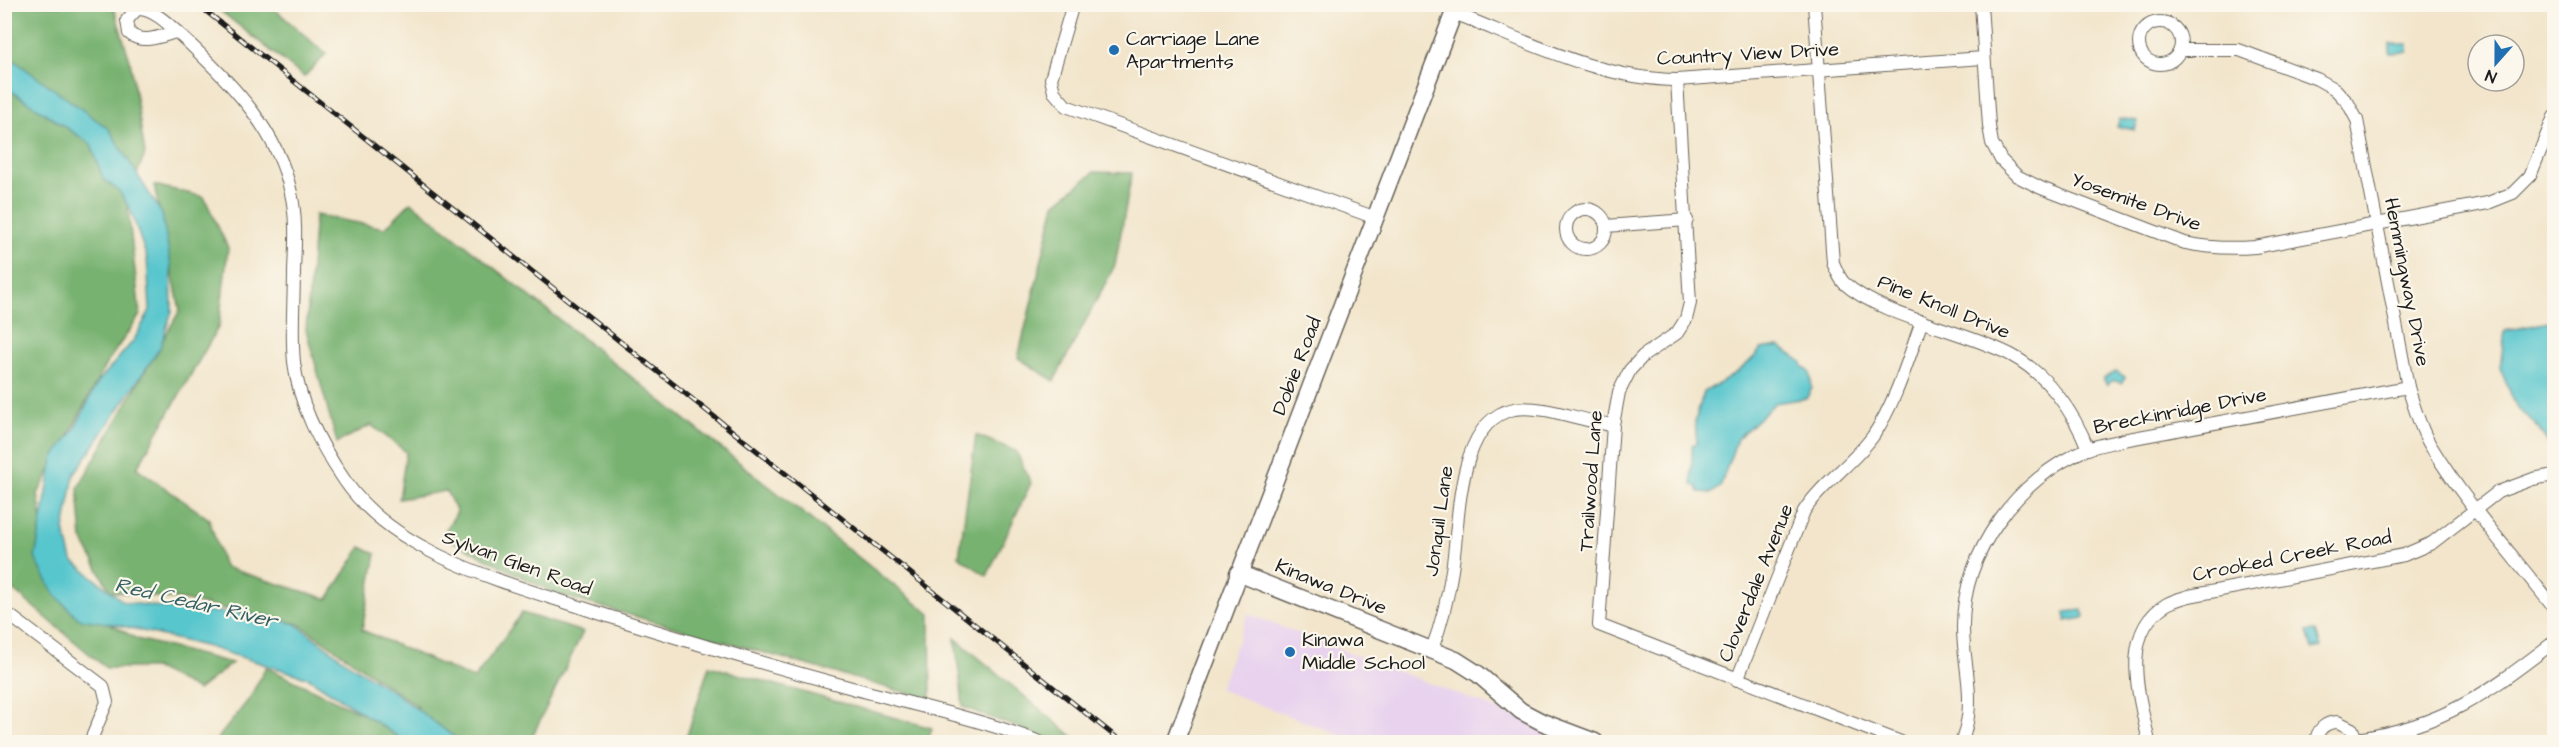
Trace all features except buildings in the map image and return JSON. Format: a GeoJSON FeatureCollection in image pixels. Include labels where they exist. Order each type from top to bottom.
{"type":"FeatureCollection","features":[{"type":"Feature","properties":{"kind":"street"},"geometry":{"type":"LineString","coordinates":[[1073,4],[1051,79],[1054,92],[1062,102],[1376,218]]}},
{"type":"Feature","properties":{"kind":"street","name":"Pine Knoll Drive"},"geometry":{"type":"LineString","coordinates":[[1814,4],[1833,263],[1842,281],[1856,292],[1922,321],[1964,334],[2013,356],[2039,375],[2073,416],[2088,449]]}},
{"type":"Feature","properties":{"kind":"street","name":"Yosemite Drive"},"geometry":{"type":"LineString","coordinates":[[1981,4],[1989,126],[1995,151],[2017,176],[2041,188],[2185,243],[2221,249],[2255,247],[2488,203],[2513,193],[2530,176],[2554,117]]}},
{"type":"Feature","properties":{"kind":"street","name":"Dobie Road"},"geometry":{"type":"LineString","coordinates":[[1175,742],[1456,9]]}},
{"type":"Feature","properties":{"kind":"street","name":"Country View Drive"},"geometry":{"type":"LineString","coordinates":[[1456,9],[1587,65],[1640,79],[1677,80],[1983,58]]}},
{"type":"Feature","properties":{"kind":"street","name":"Sylvan Glen Road"},"geometry":{"type":"LineString","coordinates":[[176,32],[221,74],[252,109],[269,136],[284,171],[291,193],[296,232],[294,348],[299,385],[307,414],[325,450],[347,485],[372,511],[404,536],[434,554],[545,596],[696,645],[962,717],[1040,742]]}},
{"type":"Feature","properties":{"kind":"street","name":"Hemmingway Drive"},"geometry":{"type":"LineString","coordinates":[[2180,50],[2239,50],[2317,79],[2335,89],[2348,103],[2357,120],[2408,387],[2419,421],[2428,442],[2554,608]]}},
{"type":"Feature","properties":{"kind":"street","name":"Trailwood Lane"},"geometry":{"type":"LineString","coordinates":[[1677,80],[1687,220],[1690,303],[1686,319],[1677,333],[1643,356],[1630,370],[1619,392],[1613,425],[1599,625],[1737,680]]}},
{"type":"Feature","properties":{"kind":"street"},"geometry":{"type":"LineString","coordinates":[[1606,226],[1687,220]]}},
{"type":"Feature","properties":{"kind":"street","name":"Cloverdale Avenue"},"geometry":{"type":"LineString","coordinates":[[1737,680],[1804,511],[1815,495],[1852,460],[1874,435],[1890,406],[1922,321]]}},
{"type":"Feature","properties":{"kind":"street","name":"Breckinridge Drive"},"geometry":{"type":"LineString","coordinates":[[1962,742],[1969,715],[1963,628],[1968,585],[1979,554],[1999,520],[2027,488],[2042,476],[2088,449],[2123,440],[2408,387]]}},
{"type":"Feature","properties":{"kind":"street","name":"Jonquil Lane"},"geometry":{"type":"LineString","coordinates":[[1432,650],[1446,603],[1468,459],[1485,427],[1498,416],[1513,410],[1530,408],[1613,425]]}},
{"type":"Feature","properties":{"kind":"street","name":"Crooked Creek Road"},"geometry":{"type":"LineString","coordinates":[[2149,742],[2137,681],[2135,656],[2140,635],[2153,616],[2167,604],[2189,596],[2404,555],[2432,543],[2498,492],[2554,475]]}},
{"type":"Feature","properties":{"kind":"street","name":"Kinawa Drive"},"geometry":{"type":"LineString","coordinates":[[1238,573],[1432,650],[1478,674],[1521,711],[1542,722],[1595,742]]}},
{"type":"Feature","properties":{"kind":"street"},"geometry":{"type":"LineString","coordinates":[[4,610],[100,683],[106,694],[105,710],[90,742]]}},
{"type":"Feature","properties":{"kind":"street"},"geometry":{"type":"LineString","coordinates":[[2316,742],[2319,731],[2332,722],[2348,725],[2357,741],[2444,716],[2494,688],[2554,642]]}},
{"type":"Feature","properties":{"kind":"street"},"geometry":{"type":"LineString","coordinates":[[1737,680],[1901,742]]}},
{"type":"Feature","properties":{"kind":"shaded area","name":"Kinawa Middle School"},"geometry":{"type":"Polygon","coordinates":[[[1248,614],[1583,742],[1346,742],[1347,738],[1219,689],[1248,614]]]}},
{"type":"Feature","properties":{"kind":"green space"},"geometry":{"type":"Polygon","coordinates":[[[4,5],[113,5],[130,61],[145,154],[127,200],[140,315],[106,364],[38,494],[52,590],[137,639],[232,663],[198,690],[154,668],[106,668],[5,583],[4,5]]]}},
{"type":"Feature","properties":{"kind":"green space"},"geometry":{"type":"Polygon","coordinates":[[[213,5],[270,5],[326,54],[304,77],[213,5]]]}},
{"type":"Feature","properties":{"kind":"green space"},"geometry":{"type":"Polygon","coordinates":[[[1094,172],[1132,173],[1115,265],[1054,381],[1018,358],[1055,204],[1094,172]]]}},
{"type":"Feature","properties":{"kind":"green space"},"geometry":{"type":"Polygon","coordinates":[[[154,185],[204,197],[228,248],[219,326],[137,468],[209,519],[224,567],[328,599],[361,547],[376,554],[362,630],[474,679],[522,613],[583,632],[532,737],[541,742],[215,742],[249,699],[266,667],[365,715],[418,707],[299,624],[182,600],[110,591],[82,539],[78,488],[180,310],[154,185]]]}},
{"type":"Feature","properties":{"kind":"green space"},"geometry":{"type":"Polygon","coordinates":[[[411,202],[930,614],[931,700],[556,594],[442,536],[457,512],[446,491],[399,499],[406,452],[371,425],[337,443],[306,330],[315,215],[385,228],[411,202]]]}},
{"type":"Feature","properties":{"kind":"green space"},"geometry":{"type":"Polygon","coordinates":[[[976,435],[1016,451],[1031,483],[987,576],[959,557],[976,435]]]}},
{"type":"Feature","properties":{"kind":"green space"},"geometry":{"type":"Polygon","coordinates":[[[955,638],[1079,742],[1055,742],[963,707],[955,638]]]}},
{"type":"Feature","properties":{"kind":"green space"},"geometry":{"type":"Polygon","coordinates":[[[709,666],[932,728],[927,742],[685,742],[709,666]]]}},
{"type":"Feature","properties":{"kind":"water"},"geometry":{"type":"Polygon","coordinates":[[[2390,44],[2408,44],[2408,52],[2390,53],[2390,44]]]}},
{"type":"Feature","properties":{"kind":"water"},"geometry":{"type":"Polygon","coordinates":[[[5,54],[109,129],[162,214],[171,265],[172,311],[160,348],[74,475],[64,530],[72,560],[124,602],[174,609],[261,615],[296,624],[461,742],[406,742],[309,678],[208,647],[114,624],[79,619],[54,594],[35,558],[53,458],[74,430],[98,382],[134,340],[150,310],[147,258],[130,209],[119,191],[103,179],[91,144],[5,87],[5,54]]]}},
{"type":"Feature","properties":{"kind":"water"},"geometry":{"type":"Polygon","coordinates":[[[2120,118],[2138,121],[2135,130],[2117,127],[2120,118]]]}},
{"type":"Feature","properties":{"kind":"water"},"geometry":{"type":"Polygon","coordinates":[[[2554,321],[2554,447],[2551,448],[2536,424],[2517,409],[2500,368],[2505,331],[2554,321]]]}},
{"type":"Feature","properties":{"kind":"water"},"geometry":{"type":"Polygon","coordinates":[[[1779,346],[1802,362],[1803,367],[1810,372],[1812,388],[1807,398],[1775,403],[1737,439],[1720,487],[1712,493],[1699,492],[1697,486],[1692,485],[1692,445],[1697,443],[1695,421],[1704,391],[1735,373],[1761,349],[1779,346]]]}},
{"type":"Feature","properties":{"kind":"water"},"geometry":{"type":"Polygon","coordinates":[[[2116,371],[2125,377],[2121,383],[2112,380],[2107,385],[2103,379],[2116,371]]]}},
{"type":"Feature","properties":{"kind":"water"},"geometry":{"type":"Polygon","coordinates":[[[2082,610],[2084,618],[2066,621],[2065,612],[2082,610]]]}},
{"type":"Feature","properties":{"kind":"water"},"geometry":{"type":"Polygon","coordinates":[[[2316,631],[2321,647],[2312,649],[2307,632],[2316,631]]]}},
{"type":"Feature","properties":{"kind":"railway"},"geometry":{"type":"LineString","coordinates":[[197,4],[1122,742]]}},
{"type":"Feature","properties":{"kind":"place","name":"Carriage Lane Apartments"},"geometry":{"type":"Point","coordinates":[1114,50]}},
{"type":"Feature","properties":{"kind":"place","name":"Kinawa Middle School"},"geometry":{"type":"Point","coordinates":[1290,652]}},
{"type":"Feature","properties":{"kind":"water label","name":"Red Cedar River"},"geometry":{"type":"Point","coordinates":[196,603]}}]}
